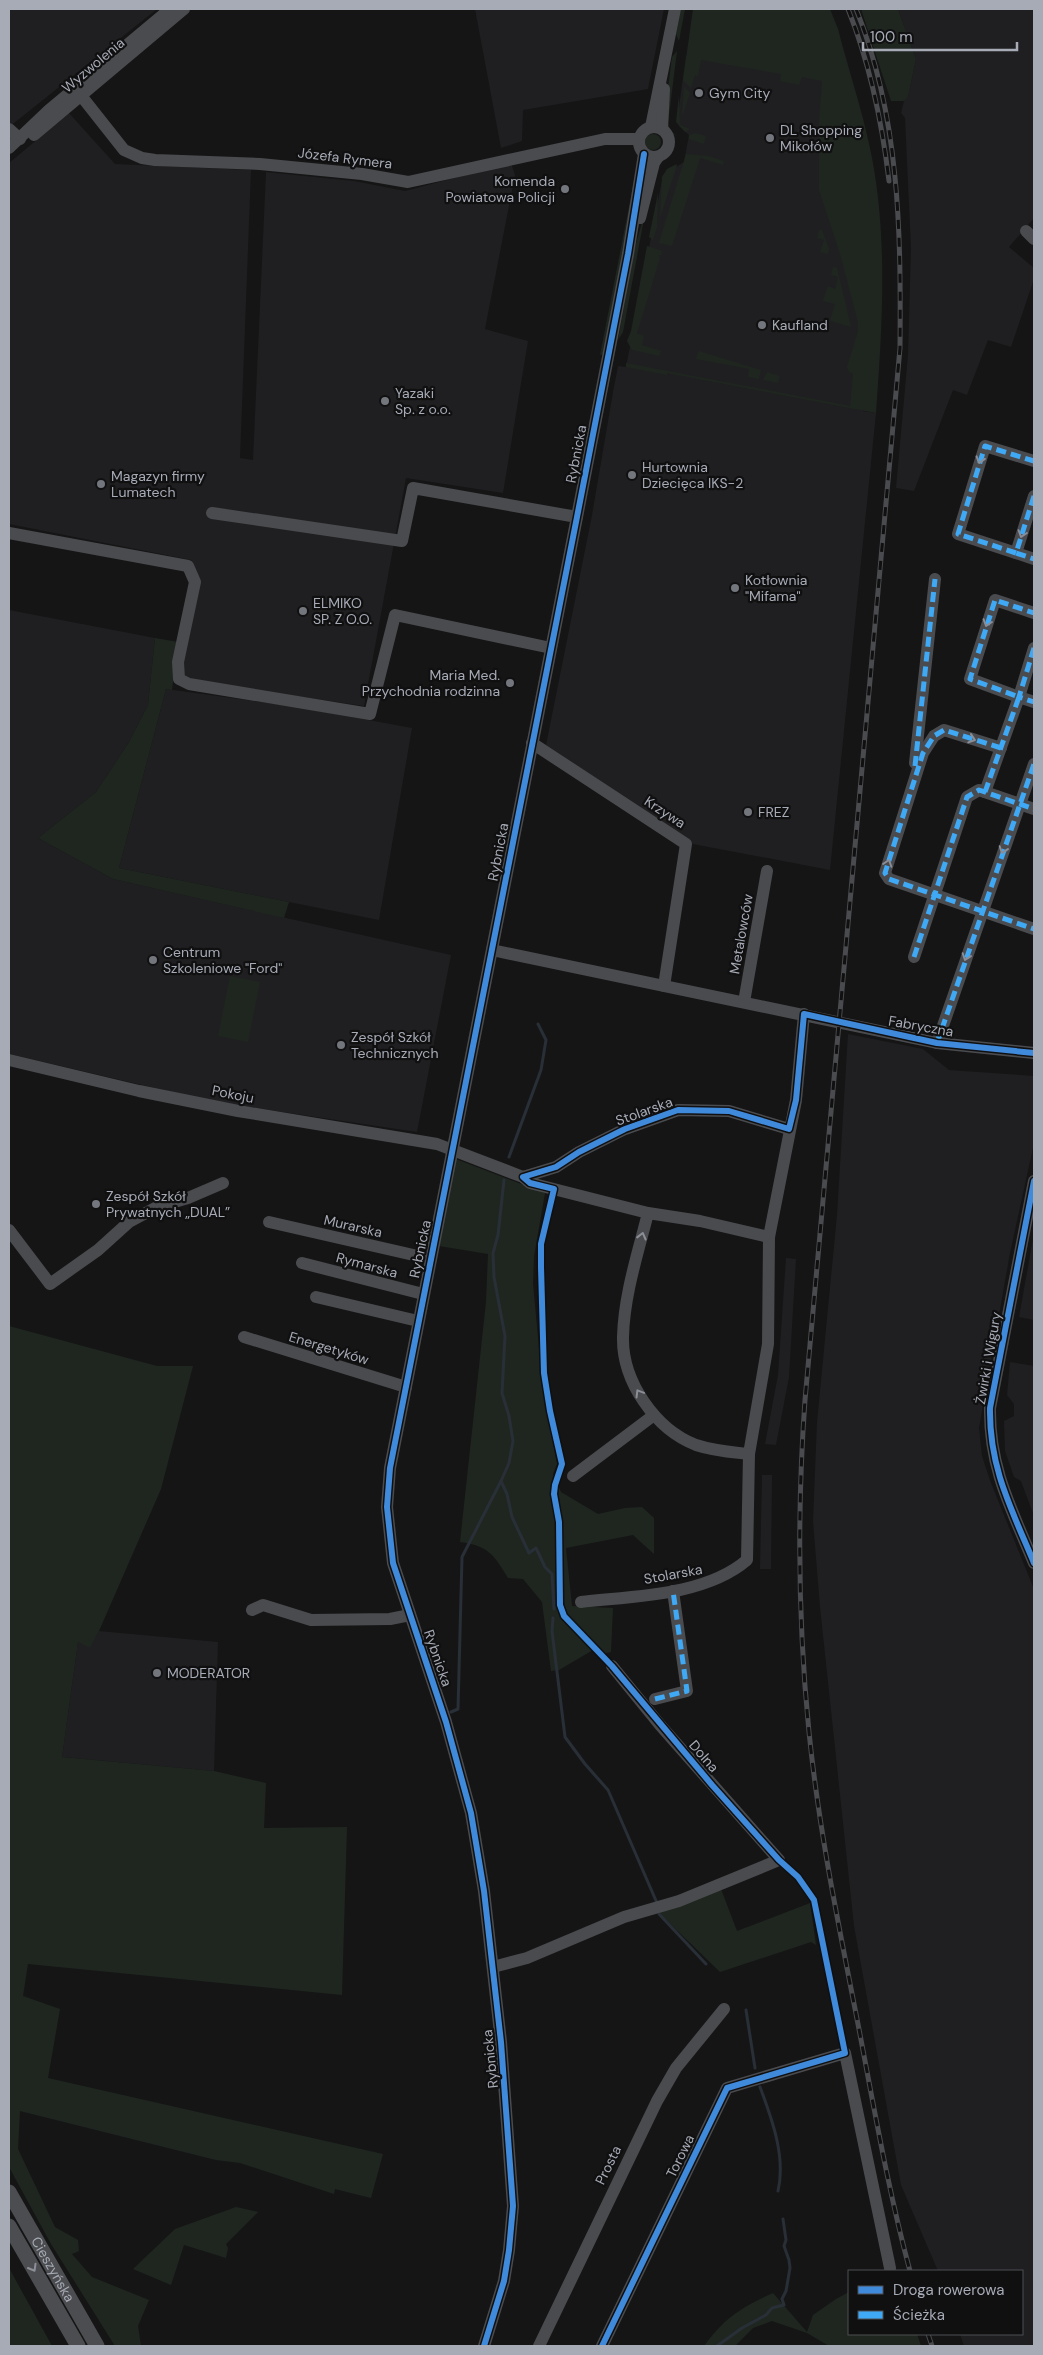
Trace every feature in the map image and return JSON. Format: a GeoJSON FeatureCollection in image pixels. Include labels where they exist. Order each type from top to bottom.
{"type":"FeatureCollection","features":[{"type":"Feature","properties":{"kind":"main road","name":"Cieszyńska"},"geometry":{"type":"LineString","coordinates":[[9,2192],[97,2346]]}},
{"type":"Feature","properties":{"kind":"main road","name":"Cieszyńska"},"geometry":{"type":"LineString","coordinates":[[9,2226],[78,2346]]}},
{"type":"Feature","properties":{"kind":"street","name":"Wyzwolenia"},"geometry":{"type":"LineString","coordinates":[[9,148],[20,139],[30,138],[170,9]]}},
{"type":"Feature","properties":{"kind":"street","name":"Wyzwolenia"},"geometry":{"type":"LineString","coordinates":[[78,92],[184,9]]}},
{"type":"Feature","properties":{"kind":"street"},"geometry":{"type":"LineString","coordinates":[[656,128],[675,9]]}},
{"type":"Feature","properties":{"kind":"street","name":"Józefa Rymera"},"geometry":{"type":"LineString","coordinates":[[78,92],[124,150],[142,158],[260,164],[362,174],[408,182],[605,139],[638,139]]}},
{"type":"Feature","properties":{"kind":"street"},"geometry":{"type":"LineString","coordinates":[[656,128],[668,135],[669,146],[658,157],[651,157],[644,154],[639,148],[638,139],[643,131],[656,128]]}},
{"type":"Feature","properties":{"kind":"street"},"geometry":{"type":"LineString","coordinates":[[9,129],[20,139]]}},
{"type":"Feature","properties":{"kind":"street","name":"Rybnicka"},"geometry":{"type":"LineString","coordinates":[[484,2346],[504,2280],[513,2206],[507,2104],[493,1967],[484,1891],[471,1813],[446,1722],[393,1563],[387,1507],[390,1468],[423,1294],[628,254],[644,154]]}},
{"type":"Feature","properties":{"kind":"street","name":"Rybnicka"},"geometry":{"type":"LineString","coordinates":[[628,254],[654,163],[658,157]]}},
{"type":"Feature","properties":{"kind":"street"},"geometry":{"type":"LineString","coordinates":[[1034,461],[985,446],[958,534],[1034,560]]}},
{"type":"Feature","properties":{"kind":"street"},"geometry":{"type":"LineString","coordinates":[[212,513],[402,541],[413,488],[577,517]]}},
{"type":"Feature","properties":{"kind":"street"},"geometry":{"type":"LineString","coordinates":[[1016,553],[1034,496]]}},
{"type":"Feature","properties":{"kind":"street"},"geometry":{"type":"LineString","coordinates":[[9,533],[188,566],[195,582],[178,662],[179,679],[189,684],[370,714],[396,615],[551,648]]}},
{"type":"Feature","properties":{"kind":"street"},"geometry":{"type":"LineString","coordinates":[[913,785],[935,579]]}},
{"type":"Feature","properties":{"kind":"street"},"geometry":{"type":"LineString","coordinates":[[1034,613],[995,600],[970,679],[1034,702]]}},
{"type":"Feature","properties":{"kind":"street"},"geometry":{"type":"LineString","coordinates":[[985,792],[1019,698],[1034,648]]}},
{"type":"Feature","properties":{"kind":"street"},"geometry":{"type":"LineString","coordinates":[[1001,748],[944,730],[934,736],[923,753],[884,873],[889,879],[1034,929]]}},
{"type":"Feature","properties":{"kind":"street","name":"Krzywa"},"geometry":{"type":"LineString","coordinates":[[532,743],[686,844],[664,986]]}},
{"type":"Feature","properties":{"kind":"street"},"geometry":{"type":"LineString","coordinates":[[937,1043],[1034,764]]}},
{"type":"Feature","properties":{"kind":"street"},"geometry":{"type":"LineString","coordinates":[[914,957],[967,797],[979,790],[1034,809]]}},
{"type":"Feature","properties":{"kind":"street","name":"Metalowców"},"geometry":{"type":"LineString","coordinates":[[744,1002],[767,871]]}},
{"type":"Feature","properties":{"kind":"street","name":"Fabryczna"},"geometry":{"type":"LineString","coordinates":[[492,950],[937,1043],[1034,1053]]}},
{"type":"Feature","properties":{"kind":"street","name":"Stolarska"},"geometry":{"type":"LineString","coordinates":[[581,1602],[673,1591],[712,1582],[747,1560],[749,1454],[768,1344],[769,1237],[796,1100],[804,1014]]}},
{"type":"Feature","properties":{"kind":"street","name":"Pokoju"},"geometry":{"type":"LineString","coordinates":[[9,1060],[149,1093],[247,1112],[437,1144],[452,1150]]}},
{"type":"Feature","properties":{"kind":"street","name":"Stolarska"},"geometry":{"type":"LineString","coordinates":[[523,1177],[556,1167],[579,1152],[625,1130],[678,1110],[729,1111],[789,1129]]}},
{"type":"Feature","properties":{"kind":"street"},"geometry":{"type":"LineString","coordinates":[[452,1150],[523,1177],[524,1180],[530,1183],[648,1213],[700,1221],[769,1237]]}},
{"type":"Feature","properties":{"kind":"street"},"geometry":{"type":"LineString","coordinates":[[554,1189],[557,1181],[556,1167]]}},
{"type":"Feature","properties":{"kind":"street","name":"Żwirki i Wigury"},"geometry":{"type":"LineString","coordinates":[[1034,1181],[990,1408],[990,1432],[993,1455],[1002,1486],[1034,1563]]}},
{"type":"Feature","properties":{"kind":"street"},"geometry":{"type":"LineString","coordinates":[[9,1230],[50,1284],[98,1250],[129,1222],[158,1208],[223,1183]]}},
{"type":"Feature","properties":{"kind":"street"},"geometry":{"type":"LineString","coordinates":[[648,1213],[630,1286],[623,1337],[624,1351],[637,1390],[654,1414],[675,1434],[717,1451],[749,1454]]}},
{"type":"Feature","properties":{"kind":"street","name":"Murarska"},"geometry":{"type":"LineString","coordinates":[[269,1222],[431,1259]]}},
{"type":"Feature","properties":{"kind":"street","name":"Rymarska"},"geometry":{"type":"LineString","coordinates":[[302,1264],[423,1294]]}},
{"type":"Feature","properties":{"kind":"street"},"geometry":{"type":"LineString","coordinates":[[316,1297],[418,1321]]}},
{"type":"Feature","properties":{"kind":"street","name":"Energetyków"},"geometry":{"type":"LineString","coordinates":[[244,1337],[406,1387]]}},
{"type":"Feature","properties":{"kind":"street"},"geometry":{"type":"LineString","coordinates":[[573,1476],[654,1414]]}},
{"type":"Feature","properties":{"kind":"street"},"geometry":{"type":"LineString","coordinates":[[655,1699],[687,1691],[673,1591]]}},
{"type":"Feature","properties":{"kind":"street"},"geometry":{"type":"LineString","coordinates":[[252,1610],[263,1605],[311,1620],[339,1621],[390,1619],[410,1615]]}},
{"type":"Feature","properties":{"kind":"street","name":"Dolna"},"geometry":{"type":"LineString","coordinates":[[493,1967],[527,1958],[624,1917],[679,1901],[779,1860],[660,1725],[612,1666]]}},
{"type":"Feature","properties":{"kind":"street","name":"Prosta"},"geometry":{"type":"LineString","coordinates":[[539,2346],[657,2100],[676,2068],[724,2009]]}},
{"type":"Feature","properties":{"kind":"street","name":"Torowa"},"geometry":{"type":"LineString","coordinates":[[602,2346],[727,2088],[845,2053],[890,2268]]}},
{"type":"Feature","properties":{"kind":"shaded area"},"geometry":{"type":"Polygon","coordinates":[[[9,9],[157,9],[9,127],[9,9]]]}},
{"type":"Feature","properties":{"kind":"shaded area"},"geometry":{"type":"Polygon","coordinates":[[[475,9],[664,9],[648,89],[523,110],[522,141],[501,148],[475,9]]]}},
{"type":"Feature","properties":{"kind":"shaded area"},"geometry":{"type":"Polygon","coordinates":[[[681,9],[685,9],[679,41],[676,34],[681,9]]]}},
{"type":"Feature","properties":{"kind":"shaded area"},"geometry":{"type":"Polygon","coordinates":[[[693,9],[830,9],[838,29],[865,126],[877,190],[882,253],[882,318],[876,413],[667,373],[667,375],[626,367],[626,363],[850,406],[853,374],[849,372],[847,367],[858,331],[858,322],[840,254],[819,190],[819,122],[822,81],[802,77],[799,85],[780,81],[781,74],[701,60],[698,76],[695,75],[691,88],[683,80],[693,9]]]}},
{"type":"Feature","properties":{"kind":"shaded area"},"geometry":{"type":"Polygon","coordinates":[[[861,9],[898,9],[916,59],[908,97],[904,101],[891,101],[861,9]]]}},
{"type":"Feature","properties":{"kind":"shaded area"},"geometry":{"type":"Polygon","coordinates":[[[898,9],[1034,9],[1034,218],[1009,247],[1034,268],[1034,279],[1011,347],[988,340],[967,395],[953,390],[914,491],[896,488],[908,355],[911,248],[905,118],[901,113],[904,101],[908,97],[916,59],[898,9]]]}},
{"type":"Feature","properties":{"kind":"shaded area"},"geometry":{"type":"Polygon","coordinates":[[[677,51],[668,123],[670,130],[678,137],[667,129],[667,95],[672,57],[677,51]]]}},
{"type":"Feature","properties":{"kind":"shaded area"},"geometry":{"type":"Polygon","coordinates":[[[686,56],[824,80],[870,352],[863,411],[876,413],[830,870],[693,844],[546,745],[592,515],[618,366],[626,367],[663,175],[684,162],[689,135],[679,126],[677,121],[686,56]]]}},
{"type":"Feature","properties":{"kind":"shaded area"},"geometry":{"type":"Polygon","coordinates":[[[684,87],[690,93],[682,117],[684,87]]]}},
{"type":"Feature","properties":{"kind":"shaded area"},"geometry":{"type":"Polygon","coordinates":[[[679,95],[680,125],[690,129],[685,132],[676,122],[679,95]]]}},
{"type":"Feature","properties":{"kind":"shaded area"},"geometry":{"type":"Polygon","coordinates":[[[69,113],[115,164],[251,170],[240,458],[253,460],[266,172],[354,181],[405,191],[511,163],[515,175],[485,329],[528,341],[503,493],[406,478],[364,706],[179,679],[199,583],[191,560],[9,524],[9,163],[69,113]]]}},
{"type":"Feature","properties":{"kind":"shaded area"},"geometry":{"type":"Polygon","coordinates":[[[695,133],[706,136],[704,144],[689,139],[689,135],[695,133]]]}},
{"type":"Feature","properties":{"kind":"shaded area"},"geometry":{"type":"Polygon","coordinates":[[[653,134],[661,142],[653,150],[645,142],[653,134]]]}},
{"type":"Feature","properties":{"kind":"shaded area"},"geometry":{"type":"Polygon","coordinates":[[[686,154],[708,156],[724,161],[723,165],[700,158],[672,246],[659,243],[686,154]]]}},
{"type":"Feature","properties":{"kind":"shaded area"},"geometry":{"type":"Polygon","coordinates":[[[677,164],[660,218],[662,177],[667,169],[677,164]]]}},
{"type":"Feature","properties":{"kind":"shaded area"},"geometry":{"type":"Polygon","coordinates":[[[636,171],[638,172],[603,354],[600,355],[636,171]]]}},
{"type":"Feature","properties":{"kind":"shaded area"},"geometry":{"type":"Polygon","coordinates":[[[658,193],[657,227],[653,240],[649,237],[658,193]]]}},
{"type":"Feature","properties":{"kind":"shaded area"},"geometry":{"type":"Polygon","coordinates":[[[646,208],[623,332],[618,340],[634,251],[646,208]]]}},
{"type":"Feature","properties":{"kind":"shaded area"},"geometry":{"type":"Polygon","coordinates":[[[819,230],[822,230],[829,249],[828,254],[820,252],[824,240],[817,238],[819,230]]]}},
{"type":"Feature","properties":{"kind":"shaded area"},"geometry":{"type":"Polygon","coordinates":[[[647,246],[662,251],[661,255],[659,255],[660,258],[637,333],[644,336],[642,345],[661,351],[659,356],[632,350],[627,341],[631,331],[647,246]]]}},
{"type":"Feature","properties":{"kind":"shaded area"},"geometry":{"type":"Polygon","coordinates":[[[833,267],[837,268],[851,327],[830,321],[835,304],[823,301],[828,286],[835,289],[838,277],[831,275],[833,267]]]}},
{"type":"Feature","properties":{"kind":"shaded area"},"geometry":{"type":"Polygon","coordinates":[[[699,351],[761,370],[759,379],[748,377],[749,369],[696,359],[699,351]]]}},
{"type":"Feature","properties":{"kind":"shaded area"},"geometry":{"type":"Polygon","coordinates":[[[767,372],[780,376],[778,383],[763,380],[767,372]]]}},
{"type":"Feature","properties":{"kind":"shaded area"},"geometry":{"type":"Polygon","coordinates":[[[9,610],[155,638],[148,705],[129,742],[96,792],[38,838],[113,879],[451,955],[417,1132],[215,1102],[9,1054],[9,610]]]}},
{"type":"Feature","properties":{"kind":"shaded area"},"geometry":{"type":"Polygon","coordinates":[[[155,638],[178,642],[172,690],[166,689],[119,868],[289,902],[284,918],[113,879],[38,838],[96,792],[129,742],[148,705],[155,638]]]}},
{"type":"Feature","properties":{"kind":"shaded area"},"geometry":{"type":"Polygon","coordinates":[[[166,689],[298,707],[412,728],[379,920],[119,868],[166,689]]]}},
{"type":"Feature","properties":{"kind":"shaded area"},"geometry":{"type":"Polygon","coordinates":[[[230,976],[260,982],[248,1042],[218,1036],[230,976]]]}},
{"type":"Feature","properties":{"kind":"shaded area"},"geometry":{"type":"Polygon","coordinates":[[[848,1034],[923,1049],[949,1070],[1034,1076],[1034,1143],[1010,1253],[979,1428],[982,1456],[991,1483],[1034,1589],[1034,2346],[964,2346],[960,2335],[1023,2335],[1023,2270],[938,2270],[901,2185],[854,1926],[820,1607],[813,1521],[817,1422],[837,1215],[848,1034]]]}},
{"type":"Feature","properties":{"kind":"shaded area"},"geometry":{"type":"Polygon","coordinates":[[[453,1158],[545,1193],[534,1256],[533,1284],[543,1390],[557,1464],[553,1474],[561,1492],[598,1514],[625,1508],[642,1507],[654,1518],[654,1554],[633,1535],[566,1548],[572,1606],[613,1608],[611,1652],[598,1655],[593,1650],[559,1670],[551,1671],[542,1602],[523,1579],[508,1578],[490,1553],[478,1546],[460,1542],[486,1302],[488,1254],[439,1246],[453,1158]]]}},
{"type":"Feature","properties":{"kind":"shaded area"},"geometry":{"type":"Polygon","coordinates":[[[1034,1233],[1034,1320],[1019,1317],[1034,1233]]]}},
{"type":"Feature","properties":{"kind":"shaded area"},"geometry":{"type":"Polygon","coordinates":[[[786,1258],[796,1259],[789,1377],[776,1445],[765,1444],[778,1375],[786,1258]]]}},
{"type":"Feature","properties":{"kind":"shaded area"},"geometry":{"type":"Polygon","coordinates":[[[9,1326],[157,1366],[193,1366],[161,1489],[90,1648],[78,1642],[62,1757],[214,1771],[266,1783],[264,1828],[347,1827],[342,1995],[28,1964],[23,1996],[60,2009],[48,2078],[383,2154],[371,2198],[335,2189],[334,2194],[240,2163],[216,2160],[20,2111],[18,2149],[55,2227],[78,2240],[79,2251],[72,2254],[92,2277],[149,2300],[138,2326],[141,2346],[115,2346],[51,2244],[9,2167],[9,1326]]]}},
{"type":"Feature","properties":{"kind":"shaded area"},"geometry":{"type":"Polygon","coordinates":[[[1010,1362],[1034,1366],[1034,1516],[1021,1481],[1014,1477],[1005,1451],[1004,1421],[1014,1416],[1014,1404],[1007,1395],[1010,1362]]]}},
{"type":"Feature","properties":{"kind":"shaded area"},"geometry":{"type":"Polygon","coordinates":[[[762,1475],[772,1475],[771,1569],[760,1569],[762,1475]]]}},
{"type":"Feature","properties":{"kind":"shaded area"},"geometry":{"type":"Polygon","coordinates":[[[99,1631],[218,1642],[214,1771],[62,1757],[78,1642],[90,1647],[99,1631]]]}},
{"type":"Feature","properties":{"kind":"shaded area"},"geometry":{"type":"Polygon","coordinates":[[[721,1889],[737,1931],[810,1903],[816,1945],[811,1942],[720,1972],[657,1911],[721,1889]]]}},
{"type":"Feature","properties":{"kind":"shaded area"},"geometry":{"type":"Polygon","coordinates":[[[236,2207],[258,2212],[226,2244],[228,2248],[226,2258],[184,2245],[171,2285],[133,2269],[175,2229],[236,2207]]]}},
{"type":"Feature","properties":{"kind":"shaded area"},"geometry":{"type":"Polygon","coordinates":[[[9,2268],[52,2346],[9,2346],[9,2268]]]}},
{"type":"Feature","properties":{"kind":"shaded area"},"geometry":{"type":"Polygon","coordinates":[[[773,2293],[807,2332],[813,2315],[848,2293],[848,2335],[917,2335],[921,2346],[829,2346],[807,2333],[772,2321],[753,2328],[735,2346],[704,2346],[727,2320],[752,2303],[773,2293]]]}},
{"type":"Feature","properties":{"kind":"waterway"},"geometry":{"type":"LineString","coordinates":[[509,1157],[541,1070],[546,1040],[538,1024]]}},
{"type":"Feature","properties":{"kind":"waterway"},"geometry":{"type":"LineString","coordinates":[[451,1712],[458,1709],[462,1557],[509,1463],[513,1441],[509,1416],[502,1393],[505,1336],[494,1277],[493,1253],[498,1235],[504,1180]]}},
{"type":"Feature","properties":{"kind":"waterway"},"geometry":{"type":"LineString","coordinates":[[501,1481],[507,1494],[512,1517],[529,1553],[536,1548],[545,1567],[552,1574],[554,1609]]}},
{"type":"Feature","properties":{"kind":"waterway"},"geometry":{"type":"LineString","coordinates":[[553,1618],[552,1631],[565,1737],[608,1790],[657,1903]]}},
{"type":"Feature","properties":{"kind":"waterway"},"geometry":{"type":"LineString","coordinates":[[659,1914],[706,1964]]}},
{"type":"Feature","properties":{"kind":"waterway"},"geometry":{"type":"LineString","coordinates":[[746,2010],[755,2068]]}},
{"type":"Feature","properties":{"kind":"waterway"},"geometry":{"type":"LineString","coordinates":[[760,2087],[773,2125],[779,2152],[780,2178],[778,2191]]}},
{"type":"Feature","properties":{"kind":"waterway"},"geometry":{"type":"LineString","coordinates":[[717,2346],[742,2328],[766,2315],[772,2308],[784,2305],[782,2299],[786,2291],[790,2268],[784,2246],[786,2240],[783,2219]]}},
{"type":"Feature","properties":{"kind":"railway"},"geometry":{"type":"LineString","coordinates":[[848,9],[869,72],[883,137],[889,181]]}},
{"type":"Feature","properties":{"kind":"railway"},"geometry":{"type":"LineString","coordinates":[[856,9],[871,50],[882,91],[890,133],[898,219],[900,348],[805,1400],[802,1442],[800,1566],[805,1691],[813,1769],[824,1842],[882,2148],[910,2270]]}},
{"type":"Feature","properties":{"kind":"railway"},"geometry":{"type":"LineString","coordinates":[[928,2335],[932,2346]]}},
{"type":"Feature","properties":{"kind":"marked path"},"geometry":{"type":"LineString","coordinates":[[1016,553],[958,534],[985,446],[1034,461]]}},
{"type":"Feature","properties":{"kind":"marked path"},"geometry":{"type":"LineString","coordinates":[[1034,496],[1016,553],[1034,559]]}},
{"type":"Feature","properties":{"kind":"marked path"},"geometry":{"type":"LineString","coordinates":[[915,766],[935,579]]}},
{"type":"Feature","properties":{"kind":"marked path"},"geometry":{"type":"LineString","coordinates":[[985,792],[1019,697],[970,679],[995,600],[1034,613]]}},
{"type":"Feature","properties":{"kind":"marked path"},"geometry":{"type":"LineString","coordinates":[[1034,648],[1019,697],[1034,702]]}},
{"type":"Feature","properties":{"kind":"marked path"},"geometry":{"type":"LineString","coordinates":[[1001,748],[944,730],[934,736],[923,753],[885,873],[889,879],[1034,929]]}},
{"type":"Feature","properties":{"kind":"marked path"},"geometry":{"type":"LineString","coordinates":[[937,1043],[1034,764]]}},
{"type":"Feature","properties":{"kind":"marked path"},"geometry":{"type":"LineString","coordinates":[[914,957],[967,797],[979,790],[1034,809]]}},
{"type":"Feature","properties":{"kind":"marked path"},"geometry":{"type":"LineString","coordinates":[[655,1699],[687,1691],[673,1591]]}},
{"type":"Feature","properties":{"kind":"cycle path"},"geometry":{"type":"LineString","coordinates":[[484,2346],[504,2281],[513,2206],[501,2042],[484,1891],[471,1813],[446,1722],[393,1563],[387,1507],[390,1468],[628,254],[644,154]]}},
{"type":"Feature","properties":{"kind":"cycle path"},"geometry":{"type":"LineString","coordinates":[[602,2346],[727,2088],[845,2053],[814,1900],[798,1877],[779,1860],[712,1785],[612,1666],[564,1616],[560,1605],[559,1522],[554,1494],[562,1464],[544,1373],[541,1267],[541,1244],[554,1189],[530,1183],[523,1177],[556,1167],[579,1152],[625,1129],[678,1110],[729,1111],[789,1129],[796,1100],[804,1014],[937,1043],[1034,1053]]}},
{"type":"Feature","properties":{"kind":"cycle path"},"geometry":{"type":"LineString","coordinates":[[1034,1181],[990,1408],[993,1450],[1003,1488],[1034,1563]]}},
{"type":"Feature","properties":{"kind":"place","name":"Gym City"},"geometry":{"type":"Point","coordinates":[699,93]}},
{"type":"Feature","properties":{"kind":"place","name":"DL Shopping Mikołów"},"geometry":{"type":"Point","coordinates":[770,138]}},
{"type":"Feature","properties":{"kind":"place","name":"Komenda Powiatowa Policji"},"geometry":{"type":"Point","coordinates":[565,189]}},
{"type":"Feature","properties":{"kind":"place","name":"Kaufland"},"geometry":{"type":"Point","coordinates":[762,325]}},
{"type":"Feature","properties":{"kind":"place","name":"Yazaki Sp. z o.o."},"geometry":{"type":"Point","coordinates":[385,401]}},
{"type":"Feature","properties":{"kind":"place","name":"Hurtownia Dziecięca IKS-2"},"geometry":{"type":"Point","coordinates":[632,475]}},
{"type":"Feature","properties":{"kind":"place","name":"Magazyn firmy Lumatech"},"geometry":{"type":"Point","coordinates":[101,484]}},
{"type":"Feature","properties":{"kind":"place","name":"Kotłownia \"Mifama\""},"geometry":{"type":"Point","coordinates":[735,588]}},
{"type":"Feature","properties":{"kind":"place","name":"ELMIKO SP. Z O.O."},"geometry":{"type":"Point","coordinates":[303,611]}},
{"type":"Feature","properties":{"kind":"place","name":"Maria Med. Przychodnia rodzinna"},"geometry":{"type":"Point","coordinates":[510,683]}},
{"type":"Feature","properties":{"kind":"place","name":"FREZ"},"geometry":{"type":"Point","coordinates":[748,812]}},
{"type":"Feature","properties":{"kind":"place","name":"Centrum Szkoleniowe \"Ford\""},"geometry":{"type":"Point","coordinates":[153,960]}},
{"type":"Feature","properties":{"kind":"place","name":"Zespół Szkół Technicznych"},"geometry":{"type":"Point","coordinates":[341,1045]}},
{"type":"Feature","properties":{"kind":"place","name":"Zespół Szkół Prywatnych „DUAL”"},"geometry":{"type":"Point","coordinates":[96,1204]}},
{"type":"Feature","properties":{"kind":"place","name":"MODERATOR"},"geometry":{"type":"Point","coordinates":[157,1673]}}]}
